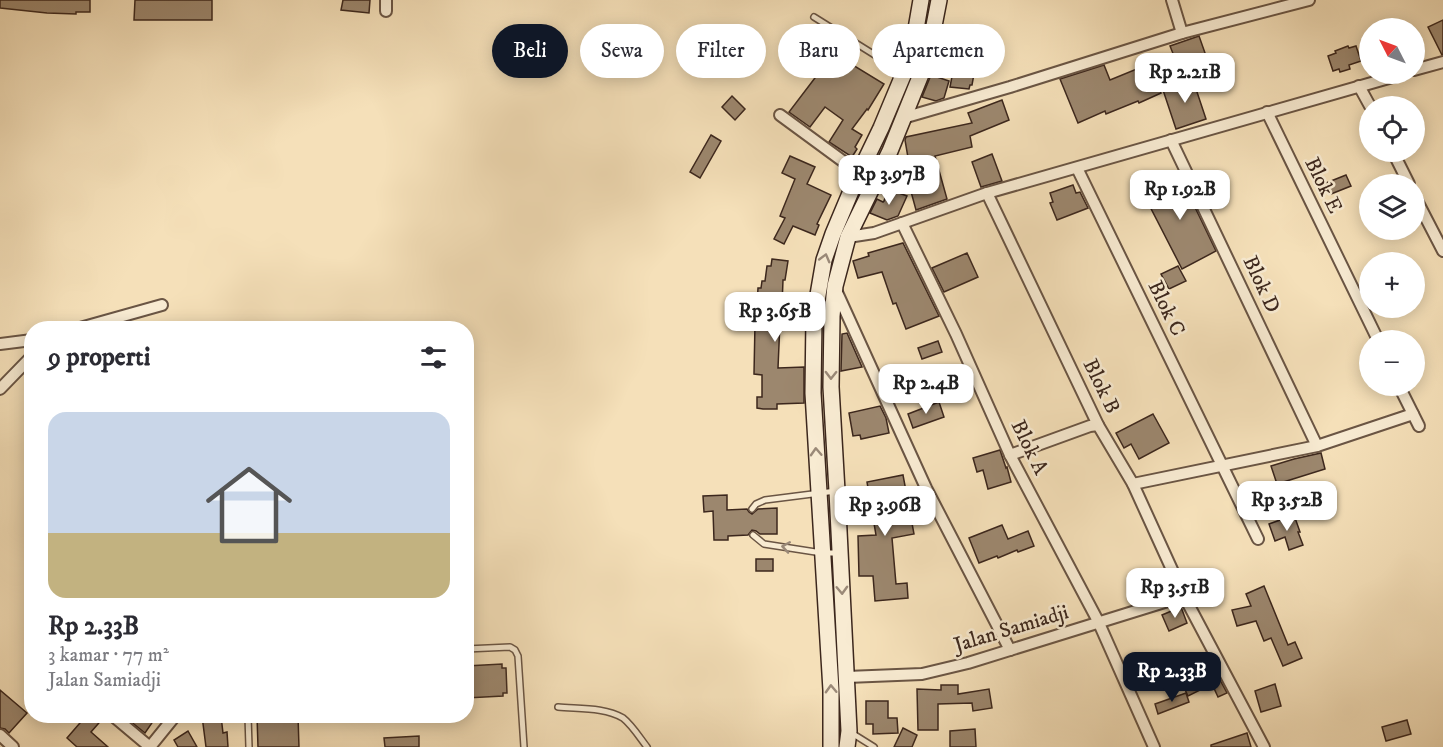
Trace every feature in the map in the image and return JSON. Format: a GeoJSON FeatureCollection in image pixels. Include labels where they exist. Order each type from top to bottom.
{"type":"FeatureCollection","features":[{"type":"Feature","properties":{"kind":"main road"},"geometry":{"type":"LineString","coordinates":[[917,24],[921,0]]}},
{"type":"Feature","properties":{"kind":"main road"},"geometry":{"type":"LineString","coordinates":[[848,739],[831,387],[832,316],[835,286],[848,237],[890,151],[922,72],[939,0]]}},
{"type":"Feature","properties":{"kind":"main road"},"geometry":{"type":"LineString","coordinates":[[831,747],[831,690],[813,393],[814,318],[822,270],[832,234],[902,78]]}},
{"type":"Feature","properties":{"kind":"street"},"geometry":{"type":"LineString","coordinates":[[1172,0],[1182,33]]}},
{"type":"Feature","properties":{"kind":"street"},"geometry":{"type":"LineString","coordinates":[[903,118],[1182,33],[1309,0]]}},
{"type":"Feature","properties":{"kind":"street"},"geometry":{"type":"LineString","coordinates":[[1425,67],[1443,62]]}},
{"type":"Feature","properties":{"kind":"street"},"geometry":{"type":"LineString","coordinates":[[848,237],[874,233],[987,193],[1366,84]]}},
{"type":"Feature","properties":{"kind":"street"},"geometry":{"type":"LineString","coordinates":[[1359,86],[1364,96]]}},
{"type":"Feature","properties":{"kind":"street","name":"Blok E"},"geometry":{"type":"LineString","coordinates":[[1267,112],[1373,330]]}},
{"type":"Feature","properties":{"kind":"street"},"geometry":{"type":"LineString","coordinates":[[780,115],[859,172]]}},
{"type":"Feature","properties":{"kind":"street","name":"Blok D"},"geometry":{"type":"LineString","coordinates":[[1171,140],[1317,446]]}},
{"type":"Feature","properties":{"kind":"street","name":"Blok C"},"geometry":{"type":"LineString","coordinates":[[1077,168],[1258,539]]}},
{"type":"Feature","properties":{"kind":"street","name":"Blok B"},"geometry":{"type":"LineString","coordinates":[[987,193],[1098,425],[1133,484],[1184,596],[1264,747]]}},
{"type":"Feature","properties":{"kind":"street"},"geometry":{"type":"LineString","coordinates":[[1425,216],[1443,251]]}},
{"type":"Feature","properties":{"kind":"street","name":"Blok A"},"geometry":{"type":"LineString","coordinates":[[902,223],[956,334],[1010,455],[1098,621],[1154,747]]}},
{"type":"Feature","properties":{"kind":"street"},"geometry":{"type":"LineString","coordinates":[[835,286],[927,488],[1010,650]]}},
{"type":"Feature","properties":{"kind":"street"},"geometry":{"type":"LineString","coordinates":[[105,321],[162,305]]}},
{"type":"Feature","properties":{"kind":"street"},"geometry":{"type":"LineString","coordinates":[[0,344],[24,341]]}},
{"type":"Feature","properties":{"kind":"street"},"geometry":{"type":"LineString","coordinates":[[0,389],[24,364]]}},
{"type":"Feature","properties":{"kind":"street"},"geometry":{"type":"LineString","coordinates":[[1405,396],[1419,426]]}},
{"type":"Feature","properties":{"kind":"street"},"geometry":{"type":"LineString","coordinates":[[1133,484],[1317,446],[1413,414]]}},
{"type":"Feature","properties":{"kind":"street"},"geometry":{"type":"LineString","coordinates":[[1010,455],[1098,425]]}},
{"type":"Feature","properties":{"kind":"street","name":"Jalan Samiadji"},"geometry":{"type":"LineString","coordinates":[[846,677],[922,674],[968,663],[1184,596]]}},
{"type":"Feature","properties":{"kind":"street"},"geometry":{"type":"LineString","coordinates":[[121,723],[150,747],[169,723]]}},
{"type":"Feature","properties":{"kind":"street"},"geometry":{"type":"LineString","coordinates":[[0,735],[13,747]]}},
{"type":"Feature","properties":{"kind":"lane"},"geometry":{"type":"LineString","coordinates":[[814,17],[872,52]]}},
{"type":"Feature","properties":{"kind":"lane"},"geometry":{"type":"LineString","coordinates":[[752,509],[756,504],[765,500],[837,491]]}},
{"type":"Feature","properties":{"kind":"lane"},"geometry":{"type":"LineString","coordinates":[[753,535],[764,544],[822,553],[840,553]]}},
{"type":"Feature","properties":{"kind":"lane"},"geometry":{"type":"LineString","coordinates":[[474,649],[510,647],[516,650],[519,656],[524,747]]}},
{"type":"Feature","properties":{"kind":"lane"},"geometry":{"type":"LineString","coordinates":[[558,707],[615,714],[624,719],[647,747]]}},
{"type":"Feature","properties":{"kind":"lane"},"geometry":{"type":"LineString","coordinates":[[248,723],[249,747]]}},
{"type":"Feature","properties":{"kind":"lane"},"geometry":{"type":"LineString","coordinates":[[848,739],[874,747]]}},
{"type":"Feature","properties":{"kind":"building"},"geometry":{"type":"Polygon","coordinates":[[[0,0],[90,0],[90,12],[47,13],[0,8],[0,0]]]}},
{"type":"Feature","properties":{"kind":"building"},"geometry":{"type":"Polygon","coordinates":[[[135,0],[212,0],[212,20],[134,20],[135,0]]]}},
{"type":"Feature","properties":{"kind":"building"},"geometry":{"type":"Polygon","coordinates":[[[343,0],[370,0],[369,13],[341,10],[343,0]]]}},
{"type":"Feature","properties":{"kind":"building"},"geometry":{"type":"Polygon","coordinates":[[[1443,20],[1443,55],[1442,55],[1428,27],[1443,20]]]}},
{"type":"Feature","properties":{"kind":"building"},"geometry":{"type":"Polygon","coordinates":[[[1199,36],[1211,70],[1184,81],[1170,46],[1199,36]]]}},
{"type":"Feature","properties":{"kind":"building"},"geometry":{"type":"Polygon","coordinates":[[[1348,46],[1349,48],[1356,46],[1359,62],[1349,65],[1350,69],[1340,72],[1339,69],[1333,71],[1328,56],[1336,53],[1335,51],[1348,46]]]}},
{"type":"Feature","properties":{"kind":"building"},"geometry":{"type":"Polygon","coordinates":[[[1149,64],[1161,93],[1106,114],[1105,111],[1078,123],[1060,79],[1104,65],[1110,80],[1149,64]]]}},
{"type":"Feature","properties":{"kind":"building"},"geometry":{"type":"Polygon","coordinates":[[[860,69],[884,84],[868,110],[852,129],[862,135],[852,157],[829,142],[843,120],[825,107],[810,127],[789,112],[815,78],[860,78],[860,69]]]}},
{"type":"Feature","properties":{"kind":"building"},"geometry":{"type":"Polygon","coordinates":[[[930,78],[949,81],[944,98],[936,101],[922,97],[930,78]]]}},
{"type":"Feature","properties":{"kind":"building"},"geometry":{"type":"Polygon","coordinates":[[[952,78],[973,78],[969,89],[950,87],[952,78]]]}},
{"type":"Feature","properties":{"kind":"building"},"geometry":{"type":"Polygon","coordinates":[[[1193,80],[1206,119],[1176,129],[1163,90],[1193,80]]]}},
{"type":"Feature","properties":{"kind":"building"},"geometry":{"type":"Polygon","coordinates":[[[732,96],[745,109],[735,120],[722,107],[732,96]]]}},
{"type":"Feature","properties":{"kind":"building"},"geometry":{"type":"Polygon","coordinates":[[[1002,100],[1009,120],[970,136],[972,147],[935,156],[947,199],[916,210],[907,177],[911,175],[906,137],[972,123],[968,113],[1002,100]]]}},
{"type":"Feature","properties":{"kind":"building"},"geometry":{"type":"Polygon","coordinates":[[[711,135],[721,141],[700,178],[690,172],[711,135]]]}},
{"type":"Feature","properties":{"kind":"building"},"geometry":{"type":"Polygon","coordinates":[[[992,154],[1002,181],[981,187],[972,162],[992,154]]]}},
{"type":"Feature","properties":{"kind":"building"},"geometry":{"type":"Polygon","coordinates":[[[790,156],[815,167],[807,184],[831,195],[817,224],[819,225],[815,235],[793,226],[784,244],[774,239],[785,218],[780,216],[795,179],[782,173],[790,156]]]}},
{"type":"Feature","properties":{"kind":"building"},"geometry":{"type":"Polygon","coordinates":[[[1179,174],[1216,251],[1182,269],[1143,193],[1179,174]]]}},
{"type":"Feature","properties":{"kind":"building"},"geometry":{"type":"Polygon","coordinates":[[[1346,175],[1351,186],[1331,194],[1326,183],[1346,175]]]}},
{"type":"Feature","properties":{"kind":"building"},"geometry":{"type":"Polygon","coordinates":[[[1073,185],[1076,193],[1080,192],[1088,208],[1057,220],[1050,203],[1053,202],[1050,193],[1073,185]]]}},
{"type":"Feature","properties":{"kind":"building"},"geometry":{"type":"Polygon","coordinates":[[[888,189],[907,196],[898,216],[887,220],[870,213],[877,199],[884,201],[888,189]]]}},
{"type":"Feature","properties":{"kind":"building"},"geometry":{"type":"Polygon","coordinates":[[[903,243],[939,316],[906,329],[896,303],[893,304],[882,272],[858,278],[853,261],[869,256],[868,253],[903,243]]]}},
{"type":"Feature","properties":{"kind":"building"},"geometry":{"type":"Polygon","coordinates":[[[967,253],[978,277],[944,292],[932,268],[967,253]]]}},
{"type":"Feature","properties":{"kind":"building"},"geometry":{"type":"Polygon","coordinates":[[[772,259],[788,261],[785,280],[783,280],[782,306],[796,306],[796,323],[780,322],[778,368],[804,367],[804,403],[777,404],[777,409],[763,409],[757,408],[757,397],[762,397],[762,375],[754,374],[755,323],[758,288],[761,288],[762,281],[765,281],[767,266],[771,266],[772,259]]]}},
{"type":"Feature","properties":{"kind":"building"},"geometry":{"type":"Polygon","coordinates":[[[1178,266],[1186,281],[1169,289],[1161,274],[1178,266]]]}},
{"type":"Feature","properties":{"kind":"building"},"geometry":{"type":"Polygon","coordinates":[[[847,333],[862,367],[841,371],[842,334],[847,333]]]}},
{"type":"Feature","properties":{"kind":"building"},"geometry":{"type":"Polygon","coordinates":[[[938,341],[942,352],[922,359],[918,348],[938,341]]]}},
{"type":"Feature","properties":{"kind":"building"},"geometry":{"type":"Polygon","coordinates":[[[939,402],[944,417],[913,428],[908,414],[939,402]]]}},
{"type":"Feature","properties":{"kind":"building"},"geometry":{"type":"Polygon","coordinates":[[[880,406],[886,418],[889,433],[861,439],[860,435],[853,436],[849,413],[880,406]]]}},
{"type":"Feature","properties":{"kind":"building"},"geometry":{"type":"Polygon","coordinates":[[[1153,414],[1169,443],[1139,459],[1131,444],[1124,448],[1116,433],[1153,414]]]}},
{"type":"Feature","properties":{"kind":"building"},"geometry":{"type":"Polygon","coordinates":[[[1000,450],[1011,482],[988,489],[983,470],[977,472],[973,458],[1000,450]]]}},
{"type":"Feature","properties":{"kind":"building"},"geometry":{"type":"Polygon","coordinates":[[[1321,453],[1325,469],[1277,484],[1271,466],[1321,453]]]}},
{"type":"Feature","properties":{"kind":"building"},"geometry":{"type":"Polygon","coordinates":[[[903,475],[914,534],[892,538],[896,584],[907,583],[908,598],[875,601],[873,576],[859,576],[858,536],[876,535],[867,482],[903,475]]]}},
{"type":"Feature","properties":{"kind":"building"},"geometry":{"type":"Polygon","coordinates":[[[727,495],[727,510],[747,509],[752,514],[758,509],[777,508],[777,534],[760,534],[752,530],[748,535],[728,536],[728,540],[714,540],[713,511],[704,512],[703,496],[727,495]]]}},
{"type":"Feature","properties":{"kind":"building"},"geometry":{"type":"Polygon","coordinates":[[[1294,515],[1303,545],[1289,550],[1285,537],[1275,541],[1269,524],[1294,515]]]}},
{"type":"Feature","properties":{"kind":"building"},"geometry":{"type":"Polygon","coordinates":[[[1002,525],[1008,539],[1028,531],[1034,546],[979,563],[969,538],[1002,525]]]}},
{"type":"Feature","properties":{"kind":"building"},"geometry":{"type":"Polygon","coordinates":[[[756,559],[773,559],[773,571],[756,571],[756,559]]]}},
{"type":"Feature","properties":{"kind":"building"},"geometry":{"type":"Polygon","coordinates":[[[1264,586],[1288,645],[1295,642],[1302,658],[1283,666],[1271,638],[1264,641],[1256,621],[1237,626],[1232,610],[1251,606],[1246,594],[1264,586]]]}},
{"type":"Feature","properties":{"kind":"building"},"geometry":{"type":"Polygon","coordinates":[[[1181,607],[1187,623],[1169,631],[1162,615],[1181,607]]]}},
{"type":"Feature","properties":{"kind":"building"},"geometry":{"type":"Polygon","coordinates":[[[502,664],[502,668],[506,668],[507,693],[503,693],[503,696],[474,698],[474,666],[502,664]]]}},
{"type":"Feature","properties":{"kind":"building"},"geometry":{"type":"Polygon","coordinates":[[[1213,667],[1227,693],[1218,697],[1212,684],[1188,696],[1182,683],[1213,667]]]}},
{"type":"Feature","properties":{"kind":"building"},"geometry":{"type":"Polygon","coordinates":[[[1275,684],[1281,706],[1261,712],[1255,691],[1275,684]]]}},
{"type":"Feature","properties":{"kind":"building"},"geometry":{"type":"Polygon","coordinates":[[[941,685],[958,685],[958,694],[989,689],[992,708],[973,711],[972,703],[938,704],[938,730],[918,730],[917,689],[941,690],[941,685]]]}},
{"type":"Feature","properties":{"kind":"building"},"geometry":{"type":"Polygon","coordinates":[[[0,690],[24,710],[24,716],[9,733],[0,728],[0,690]]]}},
{"type":"Feature","properties":{"kind":"building"},"geometry":{"type":"Polygon","coordinates":[[[1186,693],[1189,702],[1158,714],[1155,704],[1186,693]]]}},
{"type":"Feature","properties":{"kind":"building"},"geometry":{"type":"Polygon","coordinates":[[[866,701],[888,701],[888,718],[897,718],[898,733],[873,734],[873,724],[866,724],[866,701]]]}},
{"type":"Feature","properties":{"kind":"building"},"geometry":{"type":"Polygon","coordinates":[[[1407,720],[1411,734],[1386,741],[1382,727],[1407,720]]]}},
{"type":"Feature","properties":{"kind":"building"},"geometry":{"type":"Polygon","coordinates":[[[80,723],[99,723],[91,732],[108,747],[77,747],[67,738],[80,723]]]}},
{"type":"Feature","properties":{"kind":"building"},"geometry":{"type":"Polygon","coordinates":[[[133,723],[152,723],[145,733],[133,723]]]}},
{"type":"Feature","properties":{"kind":"building"},"geometry":{"type":"Polygon","coordinates":[[[203,723],[222,723],[223,733],[227,732],[228,747],[206,747],[203,723]]]}},
{"type":"Feature","properties":{"kind":"building"},"geometry":{"type":"Polygon","coordinates":[[[257,723],[298,723],[299,747],[258,747],[257,723]]]}},
{"type":"Feature","properties":{"kind":"building"},"geometry":{"type":"Polygon","coordinates":[[[903,728],[917,735],[912,747],[894,747],[903,728]]]}},
{"type":"Feature","properties":{"kind":"building"},"geometry":{"type":"Polygon","coordinates":[[[975,729],[976,747],[950,747],[950,731],[975,729]]]}},
{"type":"Feature","properties":{"kind":"building"},"geometry":{"type":"Polygon","coordinates":[[[188,731],[197,747],[178,747],[174,740],[188,731]]]}},
{"type":"Feature","properties":{"kind":"building"},"geometry":{"type":"Polygon","coordinates":[[[1247,733],[1251,747],[1211,747],[1211,745],[1247,733]]]}},
{"type":"Feature","properties":{"kind":"building"},"geometry":{"type":"Polygon","coordinates":[[[419,736],[419,747],[385,747],[384,738],[419,736]]]}}]}
